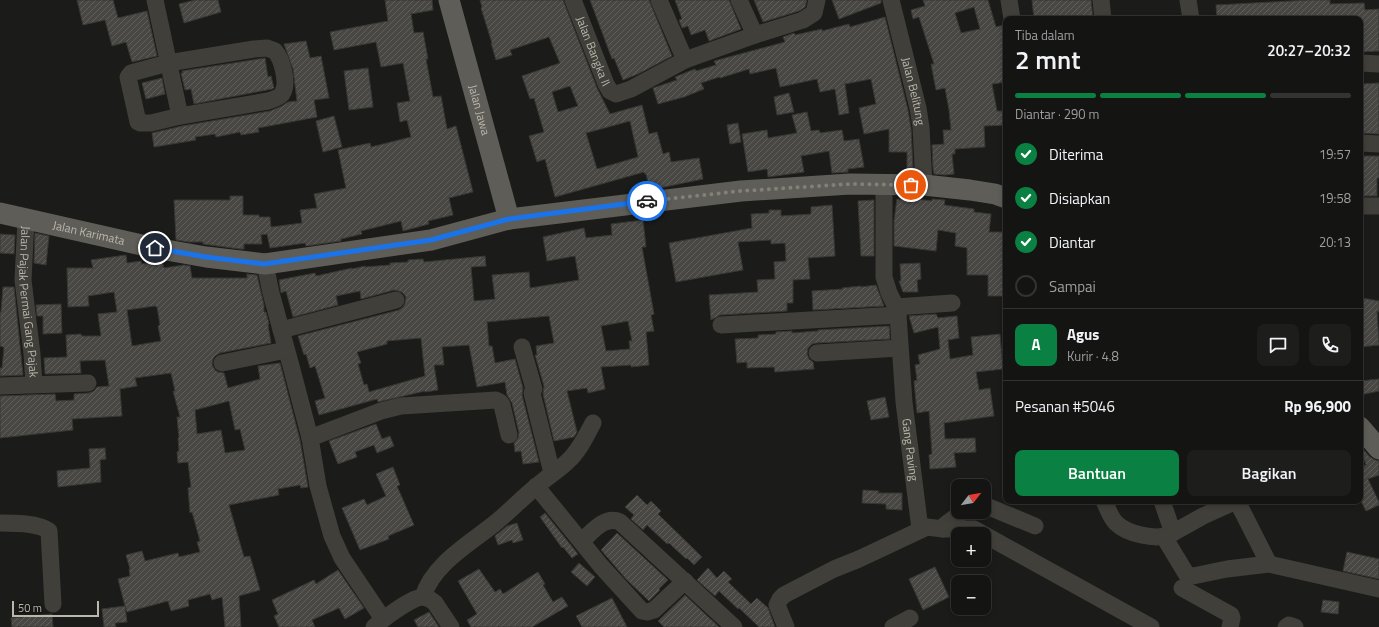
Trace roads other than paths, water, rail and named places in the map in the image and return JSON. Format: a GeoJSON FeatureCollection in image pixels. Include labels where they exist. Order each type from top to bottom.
{"type":"FeatureCollection","features":[{"type":"Feature","properties":{"kind":"main road","name":"Jalan Jawa"},"geometry":{"type":"LineString","coordinates":[[450,0],[509,219]]}},
{"type":"Feature","properties":{"kind":"main road","name":"Jalan Karimata"},"geometry":{"type":"LineString","coordinates":[[0,213],[155,248],[206,257],[264,264],[431,240],[509,219],[741,191],[850,184],[924,185],[970,190],[995,194],[1003,197]]}},
{"type":"Feature","properties":{"kind":"main road"},"geometry":{"type":"LineString","coordinates":[[1363,430],[1379,449]]}},
{"type":"Feature","properties":{"kind":"street"},"geometry":{"type":"LineString","coordinates":[[155,0],[180,116]]}},
{"type":"Feature","properties":{"kind":"street","name":"Jalan Bangka II"},"geometry":{"type":"LineString","coordinates":[[573,0],[606,84],[612,93],[618,94],[631,89],[685,60]]}},
{"type":"Feature","properties":{"kind":"street"},"geometry":{"type":"LineString","coordinates":[[660,0],[685,60],[808,18],[814,13],[817,0]]}},
{"type":"Feature","properties":{"kind":"street"},"geometry":{"type":"LineString","coordinates":[[739,0],[755,35]]}},
{"type":"Feature","properties":{"kind":"street","name":"Jalan Belitung"},"geometry":{"type":"LineString","coordinates":[[891,0],[918,108],[921,127],[924,185]]}},
{"type":"Feature","properties":{"kind":"street"},"geometry":{"type":"LineString","coordinates":[[1009,0],[1012,16]]}},
{"type":"Feature","properties":{"kind":"street"},"geometry":{"type":"LineString","coordinates":[[1101,0],[1103,16]]}},
{"type":"Feature","properties":{"kind":"street"},"geometry":{"type":"LineString","coordinates":[[1188,0],[1191,16]]}},
{"type":"Feature","properties":{"kind":"street"},"geometry":{"type":"LineString","coordinates":[[267,48],[275,51],[282,64],[285,88],[282,95],[275,99],[180,116],[151,123],[140,123],[137,119],[128,84],[128,77],[131,73],[168,63],[267,48]]}},
{"type":"Feature","properties":{"kind":"street"},"geometry":{"type":"LineString","coordinates":[[1363,63],[1379,64]]}},
{"type":"Feature","properties":{"kind":"street"},"geometry":{"type":"LineString","coordinates":[[1363,74],[1379,75]]}},
{"type":"Feature","properties":{"kind":"street"},"geometry":{"type":"LineString","coordinates":[[1363,143],[1379,144]]}},
{"type":"Feature","properties":{"kind":"street","name":"Gang Paving"},"geometry":{"type":"LineString","coordinates":[[884,185],[884,277],[897,311],[904,402],[920,529]]}},
{"type":"Feature","properties":{"kind":"street"},"geometry":{"type":"LineString","coordinates":[[1363,206],[1379,206]]}},
{"type":"Feature","properties":{"kind":"street","name":"Jalan Pajak Permai Gang Pajak"},"geometry":{"type":"LineString","coordinates":[[26,219],[23,280],[34,384]]}},
{"type":"Feature","properties":{"kind":"street"},"geometry":{"type":"LineString","coordinates":[[264,264],[280,330],[310,438],[318,486],[332,536],[342,558],[379,623],[412,601],[423,597],[435,603],[451,627]]}},
{"type":"Feature","properties":{"kind":"street"},"geometry":{"type":"LineString","coordinates":[[280,330],[396,300]]}},
{"type":"Feature","properties":{"kind":"street"},"geometry":{"type":"LineString","coordinates":[[721,325],[897,311],[952,303]]}},
{"type":"Feature","properties":{"kind":"street"},"geometry":{"type":"LineString","coordinates":[[522,347],[534,389],[532,393],[552,473]]}},
{"type":"Feature","properties":{"kind":"street"},"geometry":{"type":"LineString","coordinates":[[817,353],[900,348]]}},
{"type":"Feature","properties":{"kind":"street"},"geometry":{"type":"LineString","coordinates":[[222,363],[286,350]]}},
{"type":"Feature","properties":{"kind":"street"},"geometry":{"type":"LineString","coordinates":[[0,386],[88,383]]}},
{"type":"Feature","properties":{"kind":"street"},"geometry":{"type":"LineString","coordinates":[[310,438],[381,411],[401,406],[496,400],[502,405],[509,436]]}},
{"type":"Feature","properties":{"kind":"street"},"geometry":{"type":"LineString","coordinates":[[423,597],[428,583],[435,574],[459,552],[495,524],[536,486],[568,461],[583,442],[593,423]]}},
{"type":"Feature","properties":{"kind":"street"},"geometry":{"type":"LineString","coordinates":[[536,486],[601,566],[644,612],[654,610],[685,580]]}},
{"type":"Feature","properties":{"kind":"street"},"geometry":{"type":"LineString","coordinates":[[1105,504],[1113,520],[1121,527],[1148,537],[1168,535],[1203,516],[1231,504]]}},
{"type":"Feature","properties":{"kind":"street"},"geometry":{"type":"LineString","coordinates":[[1163,504],[1168,535],[1187,575],[1193,576],[1227,569],[1269,564],[1379,589]]}},
{"type":"Feature","properties":{"kind":"street"},"geometry":{"type":"LineString","coordinates":[[1239,504],[1269,564]]}},
{"type":"Feature","properties":{"kind":"street"},"geometry":{"type":"LineString","coordinates":[[991,508],[1036,526]]}},
{"type":"Feature","properties":{"kind":"street"},"geometry":{"type":"LineString","coordinates":[[943,529],[945,525],[953,519]]}},
{"type":"Feature","properties":{"kind":"street"},"geometry":{"type":"LineString","coordinates":[[582,541],[605,522],[610,520],[618,520],[685,580],[734,627]]}},
{"type":"Feature","properties":{"kind":"street"},"geometry":{"type":"LineString","coordinates":[[0,523],[42,527],[49,531],[53,604]]}},
{"type":"Feature","properties":{"kind":"street"},"geometry":{"type":"LineString","coordinates":[[786,627],[777,606],[780,599],[784,595],[834,569],[902,540],[920,529],[927,527],[943,529],[974,529],[1151,627]]}},
{"type":"Feature","properties":{"kind":"street"},"geometry":{"type":"LineString","coordinates":[[1182,588],[1231,615],[1232,618],[1230,627]]}},
{"type":"Feature","properties":{"kind":"street"},"geometry":{"type":"LineString","coordinates":[[893,627],[910,618]]}},
{"type":"Feature","properties":{"kind":"street"},"geometry":{"type":"LineString","coordinates":[[1286,627],[1289,625],[1295,627]]}}]}
